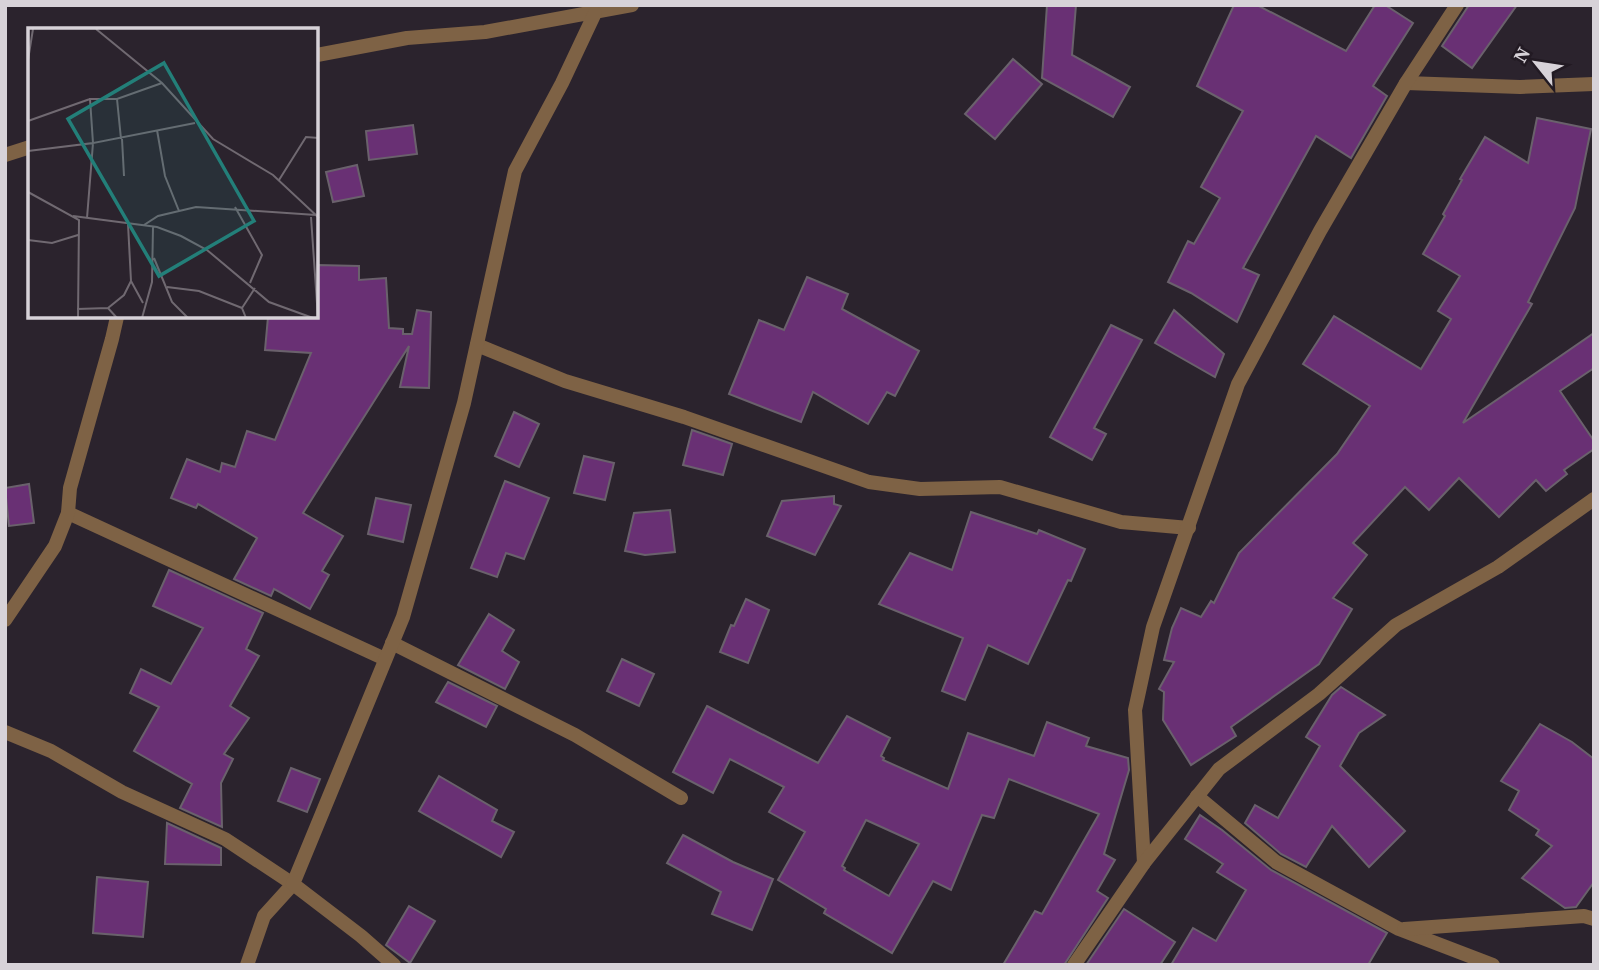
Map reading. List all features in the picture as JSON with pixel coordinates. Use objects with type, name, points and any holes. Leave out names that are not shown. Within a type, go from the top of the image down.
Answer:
[{"type":"street","points":[[318,55],[407,38],[485,32],[632,5]]},
{"type":"street","points":[[1144,863],[1135,710],[1153,627],[1238,384],[1320,231],[1406,83],[1457,5]]},
{"type":"street","points":[[247,965],[264,916],[293,884],[403,617],[464,403],[515,170],[596,13]]},
{"type":"street","points":[[1406,83],[1520,86],[1594,84]]},
{"type":"street","points":[[5,155],[28,148]]},
{"type":"street","points":[[5,620],[55,546],[68,513],[70,488],[117,318]]},
{"type":"street","points":[[477,345],[565,381],[684,417],[869,482],[920,489],[1000,486],[1121,522],[1189,528]]},
{"type":"street","points":[[1074,965],[1144,863],[1219,769],[1319,694],[1396,625],[1498,567],[1594,499]]},
{"type":"street","points":[[68,513],[385,659]]},
{"type":"street","points":[[392,643],[575,735],[681,798]]},
{"type":"street","points":[[5,732],[51,751],[122,792],[225,839],[293,884],[394,965]]},
{"type":"street","points":[[1197,796],[1276,862],[1399,929],[1493,965]]},
{"type":"street","points":[[1399,929],[1584,916],[1594,919]]},
{"type":"building","points":[[1047,5],[1076,5],[1072,55],[1130,87],[1113,117],[1042,78]]},
{"type":"building","points":[[1234,5],[1257,5],[1346,51],[1375,5],[1385,5],[1413,23],[1373,86],[1387,96],[1351,158],[1316,136],[1243,268],[1259,275],[1237,322],[1168,282],[1188,241],[1194,244],[1220,198],[1201,187],[1243,111],[1197,86]]},
{"type":"building","points":[[1469,5],[1517,5],[1472,68],[1442,46]]},
{"type":"building","points":[[1013,59],[1042,84],[995,139],[965,114]]},
{"type":"building","points":[[1537,118],[1591,129],[1575,208],[1528,302],[1532,304],[1463,423],[1594,333],[1594,368],[1560,391],[1594,441],[1594,449],[1564,470],[1567,474],[1546,491],[1536,480],[1499,517],[1459,478],[1429,510],[1405,487],[1353,543],[1367,555],[1333,598],[1352,609],[1319,664],[1231,727],[1236,736],[1191,765],[1163,720],[1164,692],[1159,689],[1174,662],[1164,660],[1172,628],[1181,608],[1201,617],[1211,601],[1214,603],[1239,553],[1337,454],[1370,406],[1303,364],[1334,316],[1421,369],[1451,319],[1438,311],[1460,276],[1423,254],[1445,216],[1443,214],[1462,180],[1460,179],[1485,137],[1528,163]]},
{"type":"building","points":[[413,125],[417,154],[369,160],[366,131]]},
{"type":"building","points":[[357,165],[364,196],[333,202],[326,172]]},
{"type":"building","points":[[318,265],[359,266],[359,280],[386,278],[389,328],[403,329],[403,334],[412,334],[417,310],[431,312],[429,388],[400,387],[409,346],[303,513],[343,536],[322,571],[329,575],[310,609],[274,589],[271,596],[234,579],[257,538],[198,504],[196,508],[171,498],[187,459],[220,472],[222,463],[235,467],[247,431],[275,440],[311,353],[265,350],[268,318],[318,318]]},
{"type":"building","points":[[807,277],[848,294],[842,309],[919,351],[895,396],[887,392],[868,424],[813,392],[801,422],[729,394],[759,320],[784,330]]},
{"type":"building","points":[[1174,310],[1224,354],[1215,377],[1155,343]]},
{"type":"building","points":[[1111,325],[1142,340],[1094,428],[1106,434],[1092,460],[1050,437]]},
{"type":"building","points":[[514,412],[539,424],[519,467],[495,456]]},
{"type":"building","points":[[692,430],[732,444],[723,475],[683,465]]},
{"type":"building","points":[[584,456],[614,463],[605,500],[574,493]]},
{"type":"building","points":[[505,481],[549,498],[524,559],[506,553],[497,577],[471,568]]},
{"type":"building","points":[[29,484],[34,523],[9,526],[5,488]]},
{"type":"building","points":[[834,496],[834,504],[841,506],[815,555],[767,536],[782,501]]},
{"type":"building","points":[[376,498],[411,505],[403,542],[368,534]]},
{"type":"building","points":[[670,510],[675,552],[645,555],[625,551],[634,513]]},
{"type":"building","points":[[971,512],[1037,534],[1039,530],[1085,549],[1028,664],[988,645],[965,700],[942,691],[963,638],[879,604],[910,553],[952,570]]},
{"type":"building","points":[[169,570],[263,613],[246,649],[259,656],[230,706],[249,718],[224,754],[233,759],[221,783],[222,827],[180,808],[192,784],[134,751],[159,707],[130,693],[141,669],[171,684],[203,628],[153,606]]},
{"type":"building","points":[[746,599],[769,610],[748,663],[720,652]]},
{"type":"building","points":[[489,614],[514,630],[502,651],[519,662],[505,689],[458,665]]},
{"type":"building","points":[[622,659],[654,674],[639,706],[607,691]]},
{"type":"building","points":[[448,682],[497,706],[486,727],[436,702]]},
{"type":"building","points":[[1341,687],[1385,715],[1359,733],[1340,766],[1405,831],[1369,867],[1332,826],[1306,867],[1281,854],[1245,823],[1255,805],[1278,818],[1320,746],[1306,737],[1332,695]]},
{"type":"building","points":[[707,706],[818,763],[847,716],[890,738],[881,756],[883,760],[948,789],[968,733],[1034,756],[1047,722],[1089,738],[1086,746],[1128,758],[1129,770],[1104,854],[1115,860],[1097,891],[1108,898],[1064,965],[1003,965],[1035,911],[1042,914],[1099,814],[1009,779],[994,818],[982,815],[951,890],[933,881],[892,953],[824,913],[826,909],[778,880],[805,832],[769,812],[784,787],[730,759],[713,793],[673,772]],"holes":[[[866,820],[919,844],[889,896],[844,870],[842,866]]]},
{"type":"building","points":[[1540,724],[1572,742],[1594,759],[1594,882],[1576,907],[1565,908],[1522,878],[1552,846],[1536,835],[1539,830],[1509,810],[1519,791],[1501,781]]},
{"type":"building","points":[[291,768],[320,779],[307,812],[278,801]]},
{"type":"building","points":[[439,776],[497,810],[492,821],[514,832],[501,857],[419,811]]},
{"type":"building","points":[[1200,815],[1271,870],[1387,933],[1368,965],[1171,965],[1193,928],[1216,941],[1246,890],[1217,872],[1223,864],[1185,839]]},
{"type":"building","points":[[167,823],[221,848],[221,865],[165,864]]},
{"type":"building","points":[[683,835],[733,862],[773,879],[752,930],[712,914],[721,892],[667,863]]},
{"type":"building","points":[[97,877],[148,882],[143,937],[93,933]]},
{"type":"building","points":[[409,906],[435,921],[410,963],[386,945]]},
{"type":"building","points":[[1124,909],[1175,942],[1160,965],[1086,965]]}]
